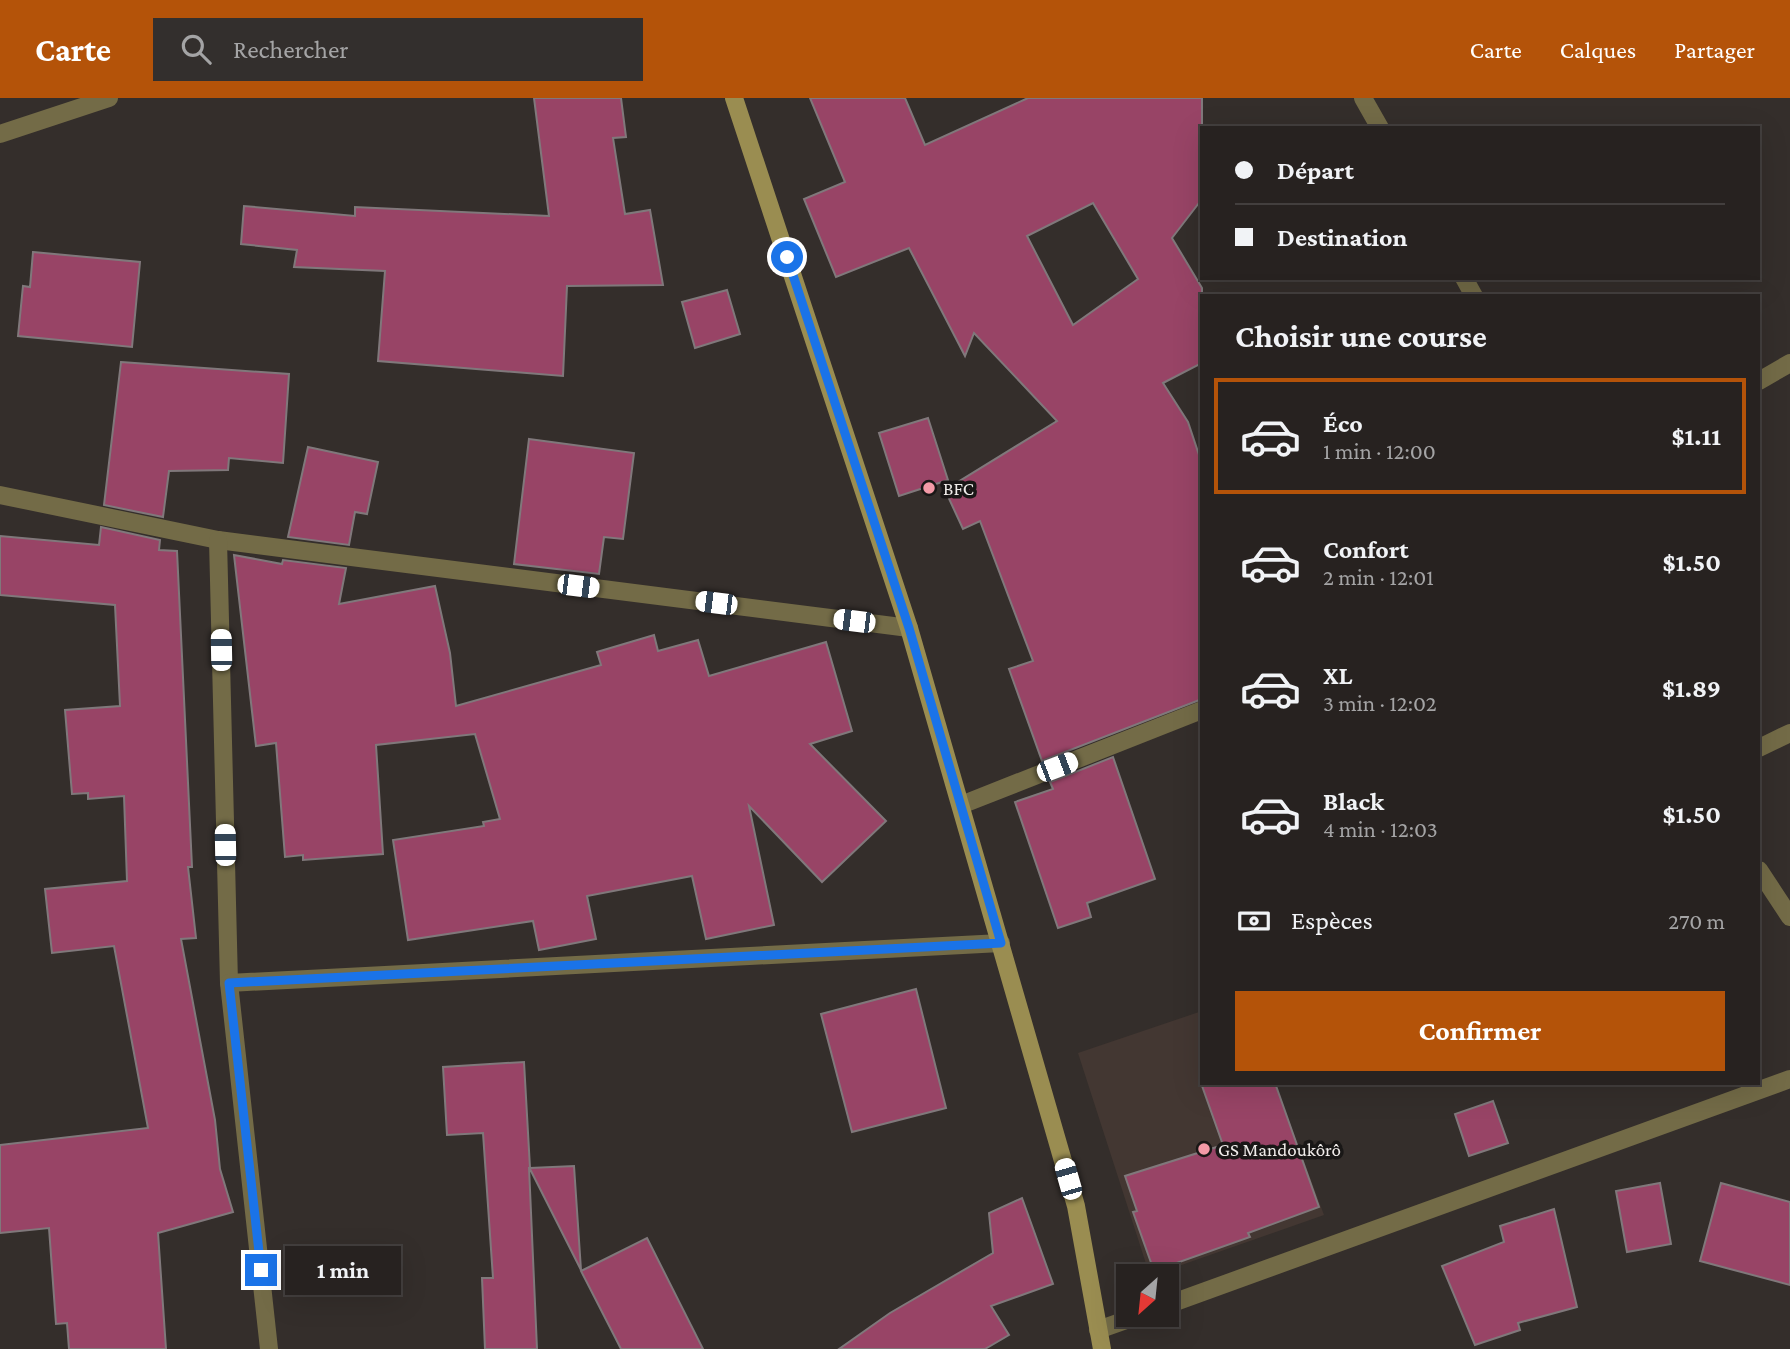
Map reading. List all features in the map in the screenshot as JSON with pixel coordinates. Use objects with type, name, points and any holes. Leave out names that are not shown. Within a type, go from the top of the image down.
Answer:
[{"type":"street","points":[[0,134],[109,98]]},
{"type":"street","points":[[734,98],[909,628],[1076,1206],[1102,1349]]},
{"type":"street","points":[[1363,98],[1379,126]]},
{"type":"street","points":[[1760,381],[1790,363]]},
{"type":"street","points":[[0,495],[218,540],[909,628]]},
{"type":"street","points":[[218,540],[229,983],[270,1349]]},
{"type":"street","points":[[961,806],[1200,711]]},
{"type":"street","points":[[1760,748],[1790,733]]},
{"type":"street","points":[[1760,872],[1790,917]]},
{"type":"street","points":[[229,983],[1001,943]]},
{"type":"street","points":[[1180,1300],[1790,1079]]},
{"type":"street","points":[[1098,1330],[1116,1324]]},
{"type":"shaded area","name":"GS Mandoukôrô","points":[[1200,1012],[1200,1085],[1276,1085],[1324,1215],[1180,1265],[1146,1264],[1078,1053]]},
{"type":"building","points":[[534,98],[621,98],[626,137],[613,138],[625,214],[650,210],[663,285],[567,286],[563,376],[378,361],[385,271],[294,267],[297,250],[241,244],[244,206],[355,216],[355,207],[549,216]]},
{"type":"building","points":[[810,98],[905,98],[925,145],[1028,98],[1202,98],[1200,202],[1172,238],[1202,288],[1200,364],[1163,383],[1188,422],[1200,458],[1200,700],[1042,761],[1009,669],[1033,661],[980,521],[963,529],[945,490],[1057,421],[974,333],[965,356],[909,248],[836,277],[804,199],[845,182]],"holes":[[[1093,203],[1138,279],[1073,325],[1027,236]]]},
{"type":"building","points":[[33,252],[140,262],[132,347],[18,336],[23,286],[30,287]]},
{"type":"building","points":[[727,290],[740,334],[695,348],[682,302]]},
{"type":"building","points":[[121,362],[289,374],[283,463],[229,458],[228,470],[169,471],[163,517],[104,505]]},
{"type":"building","points":[[928,418],[948,480],[899,496],[879,433]]},
{"type":"building","points":[[529,439],[634,453],[623,539],[604,537],[599,574],[514,564]]},
{"type":"building","points":[[308,447],[378,462],[367,514],[355,512],[349,545],[288,537]]},
{"type":"building","points":[[101,527],[160,540],[159,550],[177,551],[192,867],[188,867],[196,938],[181,939],[215,1120],[220,1169],[233,1212],[158,1233],[166,1349],[69,1349],[67,1323],[56,1324],[49,1228],[0,1233],[0,1145],[148,1128],[114,946],[52,953],[45,889],[127,881],[124,796],[88,799],[88,793],[72,794],[65,710],[120,706],[115,605],[0,595],[0,536],[99,545]]},
{"type":"building","points":[[234,555],[282,564],[283,560],[346,568],[339,604],[435,586],[450,653],[456,706],[601,665],[597,652],[654,635],[658,651],[698,640],[709,676],[826,642],[852,731],[810,744],[886,821],[822,882],[749,806],[774,925],[706,939],[692,876],[587,896],[596,939],[539,950],[533,921],[408,940],[393,840],[484,826],[483,822],[500,819],[475,734],[376,745],[383,854],[303,860],[303,855],[285,857],[276,743],[256,746]]},
{"type":"building","points":[[1113,757],[1155,879],[1087,903],[1091,917],[1058,928],[1015,802],[1053,789],[1050,782]]},
{"type":"building","points":[[916,989],[946,1108],[852,1132],[821,1014]]},
{"type":"building","points":[[524,1062],[530,1168],[574,1166],[581,1270],[529,1167],[537,1349],[485,1349],[482,1278],[493,1278],[483,1133],[447,1135],[443,1067]]},
{"type":"building","points":[[1202,1085],[1276,1085],[1319,1207],[1248,1233],[1250,1237],[1174,1264],[1152,1264],[1133,1212],[1137,1211],[1125,1176],[1223,1145]]},
{"type":"building","points":[[1493,1101],[1508,1143],[1469,1156],[1455,1114]]},
{"type":"building","points":[[1660,1183],[1671,1244],[1627,1252],[1616,1191]]},
{"type":"building","points":[[1721,1183],[1790,1202],[1790,1285],[1700,1261]]},
{"type":"building","points":[[1022,1198],[1053,1284],[991,1306],[1009,1335],[985,1349],[839,1349],[890,1313],[993,1253],[989,1213]]},
{"type":"building","points":[[1554,1209],[1577,1307],[1518,1323],[1520,1330],[1475,1345],[1442,1266],[1504,1242],[1500,1226]]},
{"type":"building","points":[[647,1238],[703,1349],[621,1349],[581,1271]]},
{"type":"place","name":"BFC","points":[[929,488]]},
{"type":"place","name":"GS Mandoukôrô","points":[[1204,1149]]},
{"type":"route","points":[[261,1270],[229,983],[1001,943],[909,628],[787,257]]}]
